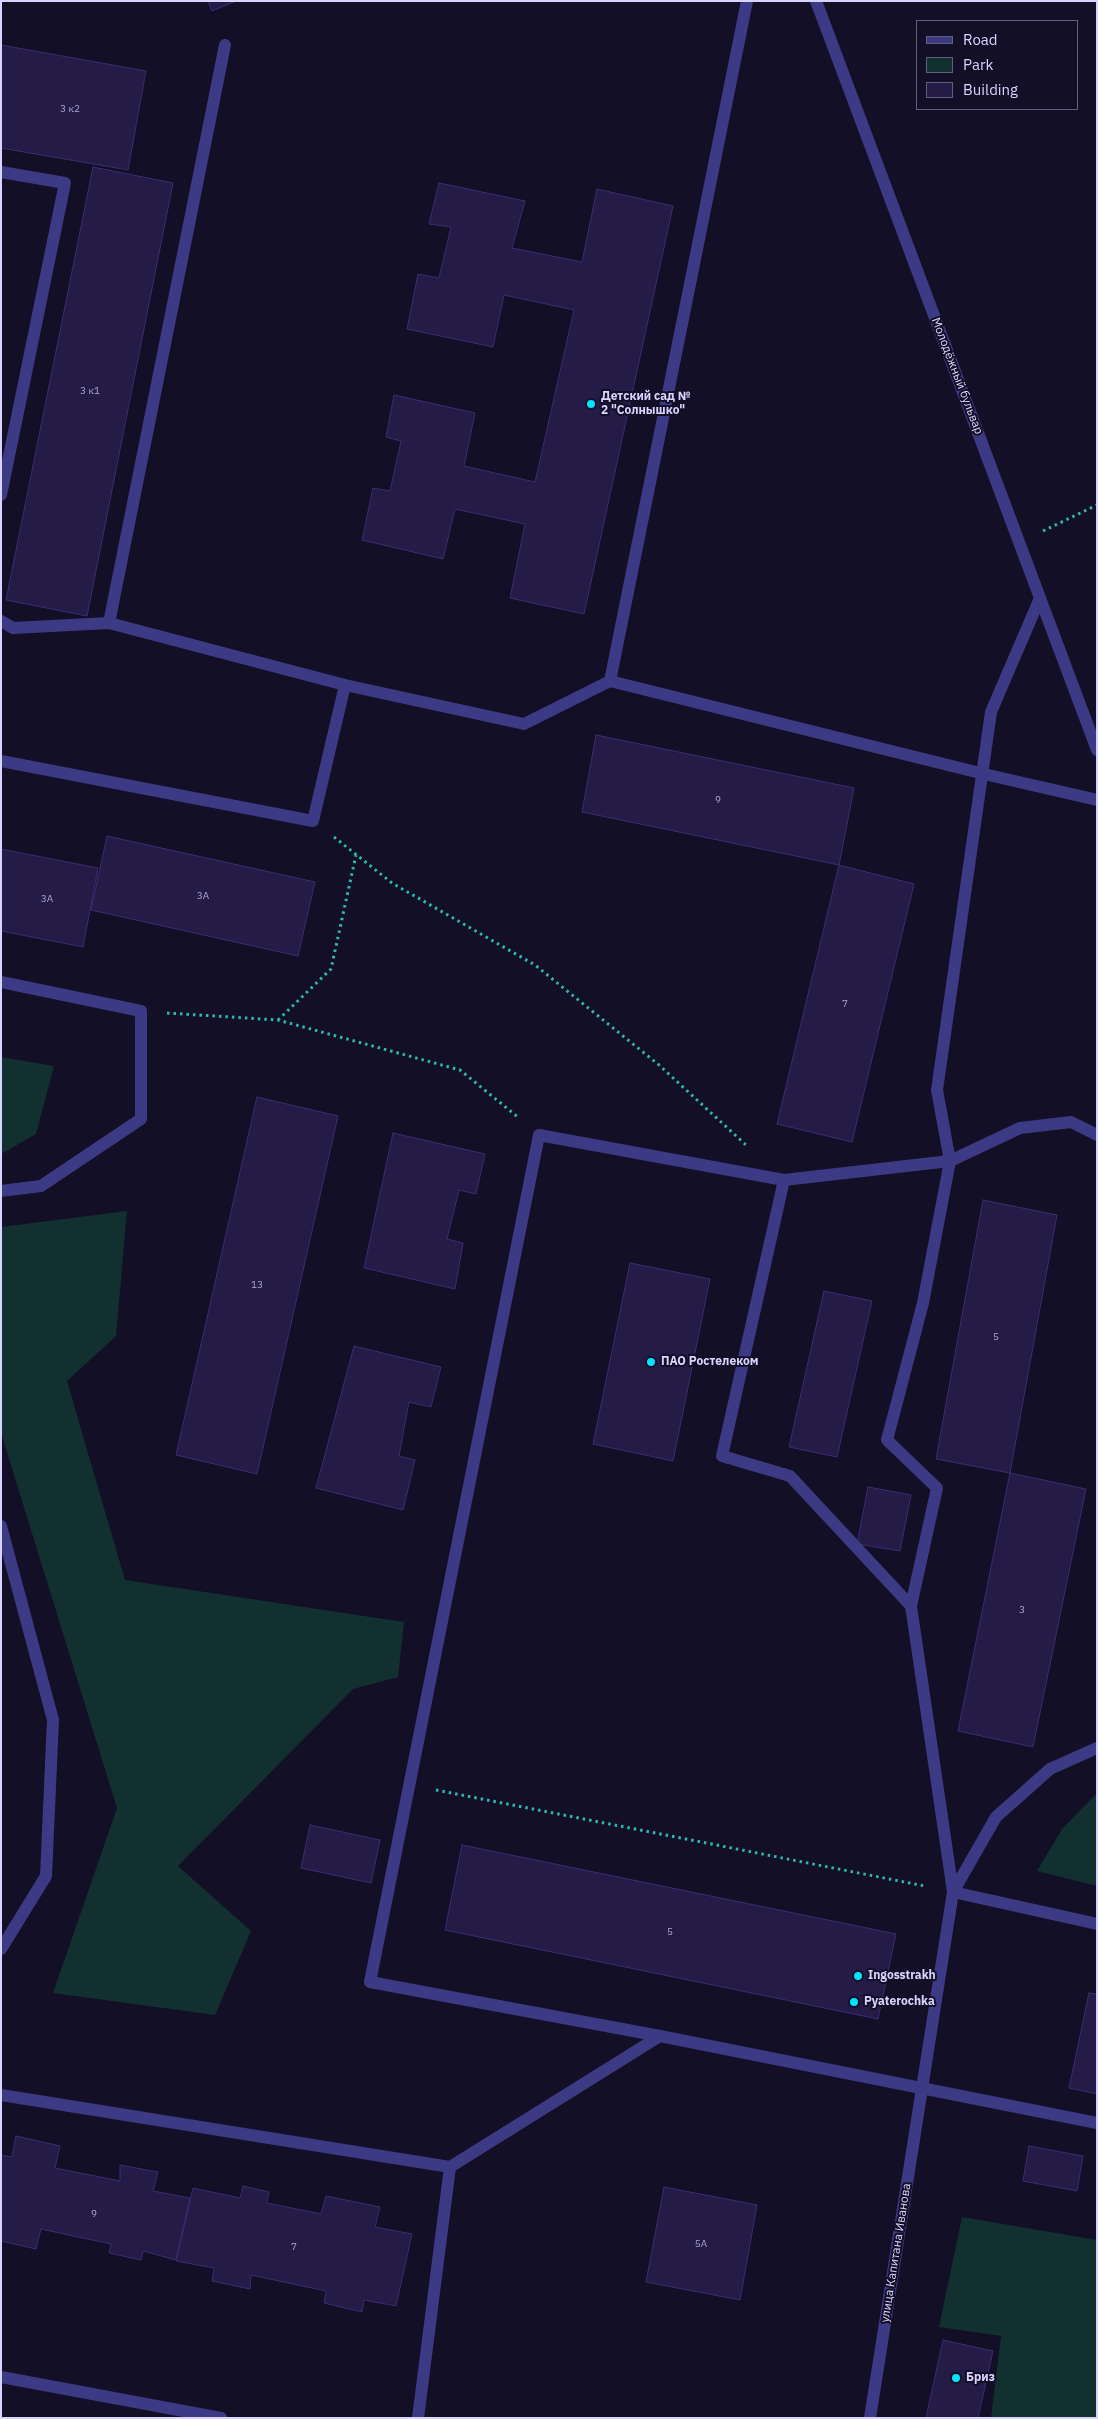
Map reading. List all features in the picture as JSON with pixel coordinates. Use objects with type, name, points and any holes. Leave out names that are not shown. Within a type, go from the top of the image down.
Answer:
[{"type":"street","points":[[610,681],[747,1]]},
{"type":"street","name":"Молодёжный бульвар","points":[[816,1],[1097,750]]},
{"type":"street","points":[[109,623],[225,45]]},
{"type":"street","points":[[1,172],[65,183],[1,495]]},
{"type":"street","points":[[953,1892],[911,1606],[937,1488],[887,1440],[923,1303],[950,1161],[937,1090],[984,774],[991,712],[1040,598]]},
{"type":"street","points":[[1,621],[13,628],[109,623],[344,685],[524,724],[610,681],[984,774],[1097,800]]},
{"type":"street","points":[[1,761],[314,821],[344,685]]},
{"type":"street","points":[[1,982],[141,1011],[141,1119],[41,1186],[1,1192]]},
{"type":"street","points":[[1097,1135],[1071,1122],[1020,1128],[950,1161],[784,1180],[539,1135],[370,1982],[660,2036],[1097,2123]]},
{"type":"street","points":[[784,1180],[722,1456],[790,1476],[911,1606]]},
{"type":"street","points":[[1,1526],[53,1720],[46,1876],[1,1949]]},
{"type":"street","points":[[953,1892],[996,1817],[1050,1768],[1097,1748]]},
{"type":"street","points":[[953,1892],[1097,1924]]},
{"type":"street","name":"улица Капитана Иванова","points":[[870,2418],[953,1892]]},
{"type":"street","points":[[1,2095],[450,2167],[660,2036]]},
{"type":"street","points":[[418,2418],[450,2167]]},
{"type":"street","points":[[1,2377],[221,2418]]},
{"type":"path","points":[[1019,543],[1097,505]]},
{"type":"path","points":[[314,821],[392,883],[534,965],[659,1065],[747,1146]]},
{"type":"path","points":[[278,1020],[331,969],[356,855]]},
{"type":"path","points":[[141,1011],[278,1020],[460,1070],[539,1135]]},
{"type":"path","points":[[410,1785],[953,1892]]},
{"type":"green space","points":[[1,1057],[54,1066],[36,1134],[1,1154]]},
{"type":"green space","points":[[127,1211],[116,1336],[67,1381],[125,1580],[404,1622],[398,1677],[353,1689],[178,1866],[251,1931],[215,2015],[53,1993],[117,1808],[1,1433],[1,1227]]},
{"type":"green space","points":[[1097,1793],[1097,1886],[1037,1871],[1062,1829]]},
{"type":"green space","points":[[962,2217],[1097,2240],[1097,2418],[991,2418],[1001,2336],[939,2327]]},
{"type":"building","points":[[208,1],[236,1],[212,11]]},
{"type":"building","points":[[1,45],[146,71],[128,170],[1,148]]},
{"type":"building","points":[[93,167],[173,183],[87,616],[6,600]]},
{"type":"building","name":"Детский сад № 2 \"Солнышко\"","points":[[439,183],[525,201],[512,248],[582,262],[597,189],[673,206],[584,614],[510,598],[525,524],[455,509],[443,559],[362,540],[373,488],[390,491],[401,441],[386,437],[394,395],[475,413],[464,466],[535,482],[574,310],[504,295],[493,347],[407,329],[418,274],[439,278],[451,227],[429,224]]},
{"type":"building","points":[[596,735],[854,788],[839,865],[582,812]]},
{"type":"building","points":[[107,836],[315,882],[298,956],[91,910]]},
{"type":"building","points":[[1,849],[98,868],[83,947],[1,931]]},
{"type":"building","points":[[839,865],[914,884],[852,1142],[777,1124]]},
{"type":"building","points":[[257,1097],[338,1116],[257,1474],[176,1455]]},
{"type":"building","points":[[393,1133],[485,1154],[476,1194],[459,1190],[447,1239],[463,1243],[455,1289],[364,1268]]},
{"type":"building","points":[[983,1200],[1057,1215],[1010,1473],[936,1459]]},
{"type":"building","name":"ПАО Ростелеком","points":[[630,1263],[710,1279],[673,1461],[593,1444]]},
{"type":"building","points":[[824,1291],[872,1301],[837,1457],[789,1447]]},
{"type":"building","points":[[354,1346],[441,1367],[431,1407],[409,1402],[399,1456],[415,1460],[403,1510],[316,1488]]},
{"type":"building","points":[[1010,1473],[1086,1489],[1033,1747],[958,1731]]},
{"type":"building","points":[[868,1487],[911,1495],[900,1551],[857,1544]]},
{"type":"building","points":[[310,1825],[380,1840],[371,1883],[301,1868]]},
{"type":"building","points":[[462,1845],[896,1934],[878,2019],[445,1930]]},
{"type":"building","points":[[1089,1993],[1097,1994],[1097,2094],[1069,2088]]},
{"type":"building","points":[[16,2136],[60,2146],[55,2168],[120,2181],[120,2165],[158,2172],[153,2191],[190,2198],[176,2260],[143,2251],[141,2260],[109,2253],[111,2244],[41,2229],[36,2249],[1,2241],[1,2155],[12,2157]]},
{"type":"building","points":[[1029,2146],[1083,2156],[1077,2191],[1023,2181]]},
{"type":"building","points":[[243,2186],[269,2192],[267,2203],[321,2214],[326,2196],[380,2207],[375,2227],[412,2234],[396,2306],[364,2300],[362,2312],[324,2303],[326,2291],[251,2275],[250,2289],[212,2281],[214,2268],[176,2261],[193,2188],[240,2198]]},
{"type":"building","points":[[664,2187],[757,2205],[740,2300],[646,2282]]},
{"type":"building","points":[[943,2340],[993,2351],[978,2418],[926,2418]]},
{"type":"place","name":"Детский сад № 2 \"Солнышко\"","points":[[591,404]]},
{"type":"place","name":"ПАО Ростелеком","points":[[651,1362]]},
{"type":"place","name":"Ingosstrakh","points":[[858,1976]]},
{"type":"place","name":"Pyaterochka","points":[[854,2002]]},
{"type":"place","name":"Бриз","points":[[956,2378]]}]
